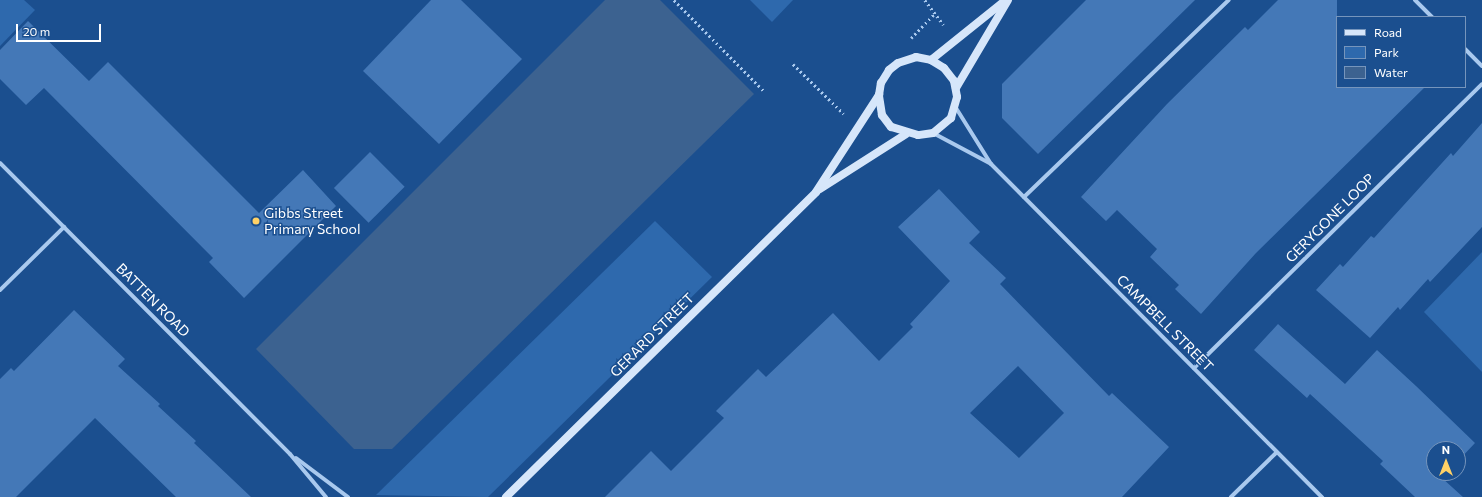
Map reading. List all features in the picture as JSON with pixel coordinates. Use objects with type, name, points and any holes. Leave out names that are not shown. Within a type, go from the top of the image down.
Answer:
[{"type":"street","points":[[931,60],[1007,0]]},
{"type":"street","points":[[956,88],[944,68],[931,60],[916,57],[898,63],[881,83],[879,95],[882,115],[892,127],[906,134],[918,135],[933,133],[951,118],[956,108],[956,88],[1007,0]]},
{"type":"street","points":[[1024,197],[1229,0]]},
{"type":"street","points":[[1415,0],[1431,16]]},
{"type":"street","points":[[1466,50],[1482,66]]},
{"type":"street","name":"GERYGONE LOOP","points":[[1194,368],[1482,84]]},
{"type":"street","name":"GERARD STREET","points":[[816,192],[879,95]]},
{"type":"street","name":"CAMPBELL STREET","points":[[956,108],[991,164],[1322,497]]},
{"type":"street","name":"CAMPBELL STREET","points":[[933,133],[991,164]]},
{"type":"street","name":"GERARD STREET","points":[[506,497],[816,192],[906,134]]},
{"type":"street","name":"BATTEN ROAD","points":[[0,162],[290,454],[326,497]]},
{"type":"street","points":[[0,290],[64,227]]},
{"type":"street","points":[[1230,497],[1277,452]]},
{"type":"street","name":"BATTEN ROAD","points":[[290,454],[348,497]]},
{"type":"path","points":[[674,0],[765,92]]},
{"type":"path","points":[[925,0],[947,28]]},
{"type":"path","points":[[793,64],[848,118]]},
{"type":"green space","points":[[0,0],[24,0],[35,10],[0,46]]},
{"type":"green space","points":[[750,0],[793,0],[772,22]]},
{"type":"green space","points":[[655,221],[712,277],[488,497],[376,495]]},
{"type":"green space","points":[[1482,252],[1482,372],[1424,312]]},
{"type":"water","points":[[605,0],[660,0],[754,94],[392,449],[354,449],[256,349]]},
{"type":"building","points":[[431,0],[461,0],[522,59],[439,144],[363,71]]},
{"type":"building","points":[[1086,0],[1195,0],[1038,154],[1002,118],[1002,84]]},
{"type":"building","points":[[1278,0],[1337,0],[1336,88],[1424,88],[1256,253],[1201,314],[1175,289],[1179,285],[1150,257],[1157,249],[1117,210],[1106,221],[1081,197],[1167,104],[1245,27],[1248,30]]},
{"type":"building","points":[[28,21],[89,81],[108,62],[259,213],[303,170],[336,206],[244,298],[209,262],[213,258],[44,88],[26,105],[0,79],[0,50]]},
{"type":"building","points":[[1482,123],[1482,227],[1430,282],[1428,279],[1400,310],[1398,307],[1370,338],[1316,290],[1340,264],[1343,267],[1371,236],[1374,238],[1451,153],[1453,156]]},
{"type":"building","points":[[370,152],[405,187],[369,223],[334,188]]},
{"type":"building","points":[[939,189],[980,232],[969,243],[1006,278],[1000,284],[1109,396],[1112,393],[1169,447],[1122,497],[605,497],[651,451],[671,471],[724,418],[716,411],[758,369],[766,377],[833,313],[879,361],[913,327],[910,324],[950,281],[898,227]],"holes":[[[1018,366],[1064,413],[1019,458],[970,413]]]},
{"type":"building","points":[[74,310],[125,359],[118,366],[160,404],[158,406],[196,441],[194,443],[251,497],[176,497],[95,418],[16,497],[0,497],[0,379],[11,368],[14,371]]},
{"type":"building","points":[[1278,324],[1345,384],[1377,350],[1475,443],[1466,453],[1466,441],[1426,441],[1426,481],[1445,481],[1463,497],[1415,497],[1380,464],[1383,461],[1310,394],[1307,398],[1254,350]]},
{"type":"place","name":"Gibbs Street Primary School","points":[[256,221]]}]
